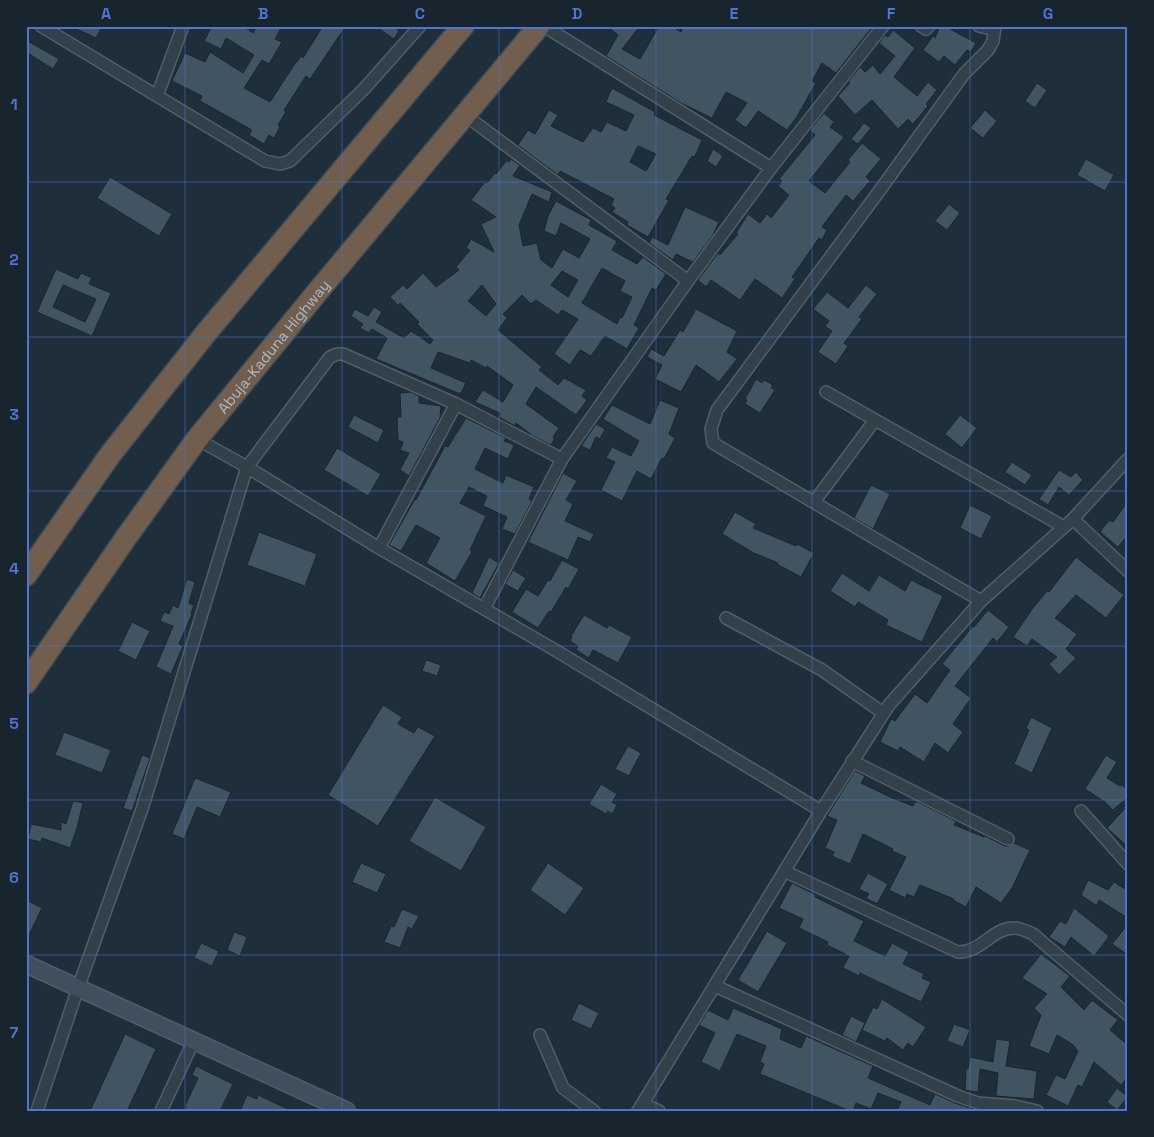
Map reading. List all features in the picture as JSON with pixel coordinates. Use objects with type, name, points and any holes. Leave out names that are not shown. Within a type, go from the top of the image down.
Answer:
[{"type":"highway","points":[[26,575],[110,455],[206,333],[463,26]]},
{"type":"highway","name":"Abuja-Kaduna Highway","points":[[26,683],[197,439],[318,290],[539,26]]},
{"type":"street","points":[[41,26],[265,161],[280,164],[290,161],[363,90],[420,26]]},
{"type":"street","points":[[157,96],[183,26]]},
{"type":"street","points":[[544,26],[771,168]]},
{"type":"street","points":[[484,609],[562,459],[771,168],[883,26]]},
{"type":"street","points":[[922,26],[926,29],[929,26]]},
{"type":"street","points":[[979,26],[987,28],[990,26]]},
{"type":"street","points":[[981,600],[713,443],[711,429],[717,410],[964,74],[988,50],[993,41],[995,26]]},
{"type":"street","points":[[465,115],[688,281]]},
{"type":"street","points":[[37,1111],[78,988],[142,809],[247,468],[330,357],[343,354],[456,404],[562,459]]},
{"type":"street","points":[[826,392],[1068,523],[1128,571]]},
{"type":"street","points":[[379,548],[456,404]]},
{"type":"street","points":[[814,502],[875,420]]},
{"type":"street","points":[[197,439],[555,650],[821,811]]},
{"type":"street","points":[[659,1111],[641,1107],[784,871],[888,705],[981,600],[1068,523],[1128,459]]},
{"type":"street","points":[[726,618],[822,670],[883,713]]},
{"type":"street","points":[[852,761],[1008,838]]},
{"type":"street","points":[[1081,811],[1128,864]]},
{"type":"street","points":[[784,871],[958,952],[967,952],[978,948],[1004,929],[1017,928],[1033,934],[1128,1015]]},
{"type":"street","points":[[26,964],[194,1040],[326,1107],[347,1111]]},
{"type":"street","points":[[715,986],[958,1096],[996,1108],[1015,1106],[1037,1111]]},
{"type":"street","points":[[540,1035],[562,1088],[594,1111]]},
{"type":"street","points":[[161,1111],[194,1040]]},
{"type":"building","points":[[70,26],[102,26],[96,38]]},
{"type":"building","points":[[212,26],[243,26],[253,33],[257,26],[282,26],[275,39],[282,42],[269,64],[262,60],[244,88],[270,102],[296,62],[301,56],[303,58],[323,26],[346,26],[310,79],[306,76],[284,110],[286,112],[278,125],[280,127],[274,138],[269,135],[264,144],[249,135],[252,130],[200,101],[202,96],[172,81],[185,53],[205,62],[210,52],[243,73],[254,55],[226,38],[221,49],[204,41]]},
{"type":"building","points":[[375,26],[393,26],[399,31],[394,39]]},
{"type":"building","points":[[607,26],[640,26],[622,49],[640,59],[659,26],[671,26],[681,32],[683,26],[873,26],[836,73],[822,63],[812,81],[816,83],[787,130],[758,111],[746,128],[735,120],[747,103],[726,92],[712,118],[681,103],[606,56],[618,35]]},
{"type":"building","points":[[940,26],[951,26],[950,29],[976,43],[971,52],[967,50],[955,65],[944,56],[939,62],[923,50],[933,36],[935,38]]},
{"type":"building","points":[[893,30],[915,48],[894,77],[917,96],[928,82],[937,90],[926,104],[928,106],[913,124],[908,119],[898,129],[872,100],[855,115],[838,96],[850,83],[848,82],[860,67],[865,72],[873,65],[880,74],[895,56],[879,43],[885,35],[888,37]]},
{"type":"building","points":[[26,40],[59,59],[53,69],[26,52]]},
{"type":"building","points":[[1037,83],[1047,90],[1035,108],[1025,101]]},
{"type":"building","points":[[612,88],[655,112],[654,115],[702,140],[696,154],[694,157],[692,156],[666,199],[669,200],[648,237],[627,225],[628,222],[612,212],[615,208],[611,205],[614,199],[560,171],[558,175],[518,145],[528,130],[535,134],[549,110],[558,115],[551,126],[583,142],[593,128],[601,132],[607,122],[626,131],[634,115],[606,102]],"holes":[[[638,146],[656,154],[646,171],[630,162]]]},
{"type":"building","points":[[985,110],[997,121],[983,138],[970,128]]},
{"type":"building","points":[[824,113],[834,122],[830,127],[844,137],[809,181],[825,193],[850,162],[848,160],[862,143],[881,159],[866,177],[870,181],[853,201],[846,195],[822,227],[827,230],[822,240],[819,238],[792,277],[795,279],[782,298],[755,279],[740,300],[711,280],[706,287],[698,280],[718,253],[720,255],[738,234],[736,233],[748,214],[760,223],[767,214],[771,218],[789,195],[778,186],[782,181],[779,179],[815,135],[810,130]]},
{"type":"building","points":[[864,123],[871,128],[858,144],[851,139]]},
{"type":"building","points":[[713,149],[723,156],[716,167],[707,161]]},
{"type":"building","points":[[511,159],[520,165],[513,176],[552,192],[549,202],[532,194],[519,225],[523,246],[537,243],[541,260],[552,268],[563,249],[579,258],[590,239],[561,223],[556,236],[544,231],[548,216],[556,201],[591,220],[589,225],[617,241],[612,250],[637,264],[643,257],[666,274],[656,290],[652,288],[634,325],[639,328],[627,349],[605,336],[591,356],[580,350],[570,365],[554,354],[578,319],[562,310],[558,315],[536,300],[531,304],[522,295],[503,314],[507,318],[498,330],[542,367],[539,370],[558,385],[564,378],[586,390],[582,396],[587,400],[576,415],[536,387],[526,404],[559,428],[553,437],[555,438],[551,445],[533,436],[516,423],[515,426],[499,417],[500,413],[475,402],[483,390],[503,402],[513,385],[487,366],[486,368],[471,360],[470,363],[438,352],[431,368],[466,383],[461,393],[458,393],[376,359],[387,338],[372,329],[369,333],[360,328],[363,324],[351,316],[355,309],[368,316],[374,307],[382,312],[376,322],[404,338],[411,331],[430,344],[433,340],[417,324],[419,322],[400,303],[398,305],[390,297],[403,285],[407,289],[423,273],[436,287],[459,270],[456,267],[470,250],[466,248],[471,239],[494,252],[481,224],[496,217],[471,200],[485,182],[487,183],[496,174],[507,160],[509,162]],"holes":[[[602,268],[625,281],[620,291],[632,297],[617,324],[582,303]],[[562,271],[578,280],[568,297],[551,285]],[[482,285],[496,304],[486,316],[468,301]]]},
{"type":"building","points":[[1086,159],[1114,175],[1105,191],[1077,175]]},
{"type":"building","points":[[110,177],[172,214],[159,236],[97,198]]},
{"type":"building","points":[[949,204],[960,213],[947,230],[935,221]]},
{"type":"building","points":[[685,207],[719,222],[713,235],[693,262],[676,254],[673,260],[649,243],[652,237],[668,245]]},
{"type":"building","points":[[56,269],[78,279],[81,273],[92,278],[89,284],[111,293],[92,336],[37,312]],"holes":[[[63,285],[96,299],[85,322],[53,307]]]},
{"type":"building","points":[[866,285],[877,294],[859,317],[862,319],[844,343],[848,346],[836,364],[818,352],[832,331],[825,326],[829,321],[813,309],[827,292],[848,308]]},
{"type":"building","points":[[696,309],[737,331],[727,352],[737,359],[719,382],[696,365],[681,392],[655,379],[662,365],[647,357],[651,349],[664,356],[680,330],[683,332]]},
{"type":"building","points":[[756,379],[762,383],[764,380],[773,385],[771,388],[775,390],[760,413],[745,404],[747,400],[745,399]]},
{"type":"building","points":[[411,392],[419,396],[419,403],[441,406],[440,418],[409,476],[400,470],[409,453],[400,450],[403,442],[398,440],[397,417],[401,417],[400,393]]},
{"type":"building","points":[[660,400],[679,408],[669,434],[675,438],[651,479],[637,471],[622,501],[601,490],[615,462],[606,458],[612,447],[631,456],[639,441],[603,419],[612,405],[650,424]]},
{"type":"building","points":[[354,415],[384,430],[378,443],[348,427]]},
{"type":"building","points":[[960,415],[977,428],[962,448],[945,434]]},
{"type":"building","points":[[466,418],[506,438],[504,441],[514,445],[508,459],[485,448],[475,469],[503,483],[506,475],[534,487],[529,499],[532,501],[515,534],[502,529],[507,517],[483,506],[487,496],[469,487],[460,503],[486,516],[470,550],[472,552],[455,581],[426,563],[440,538],[416,525],[401,551],[389,545],[445,446],[448,447]]},
{"type":"building","points":[[596,424],[605,429],[600,439],[596,437],[590,450],[581,446]]},
{"type":"building","points":[[337,448],[381,474],[368,496],[324,470]]},
{"type":"building","points":[[1012,462],[1032,475],[1025,485],[1005,472]]},
{"type":"building","points":[[1059,470],[1071,477],[1076,472],[1083,480],[1069,495],[1059,487],[1048,505],[1039,499]]},
{"type":"building","points":[[563,473],[577,481],[566,500],[573,504],[565,521],[594,534],[590,542],[578,537],[568,560],[528,542]]},
{"type":"building","points":[[871,485],[890,494],[873,529],[854,518]]},
{"type":"building","points":[[1128,501],[1128,535],[1118,547],[1100,532],[1109,520],[1113,522]]},
{"type":"building","points":[[970,505],[992,516],[981,539],[960,528]]},
{"type":"building","points":[[735,512],[756,524],[753,528],[796,546],[797,544],[814,553],[801,577],[722,534]]},
{"type":"building","points":[[259,532],[317,554],[305,586],[247,565]]},
{"type":"building","points":[[489,557],[499,563],[480,598],[472,593]]},
{"type":"building","points":[[1076,557],[1124,595],[1106,618],[1076,595],[1055,618],[1077,634],[1066,649],[1076,658],[1059,675],[1049,664],[1057,657],[1032,639],[1027,646],[1013,637],[1033,608],[1047,591],[1049,592]]},
{"type":"building","points":[[562,560],[579,569],[568,589],[566,587],[551,612],[549,611],[538,628],[512,612],[526,589],[538,596],[548,580],[550,581]]},
{"type":"building","points":[[513,570],[526,578],[518,591],[505,584]]},
{"type":"building","points":[[842,573],[869,591],[879,575],[905,591],[911,580],[943,596],[922,642],[886,625],[888,620],[858,602],[855,607],[830,591]]},
{"type":"building","points":[[187,579],[195,582],[189,603],[194,605],[179,644],[183,646],[171,674],[156,667],[173,626],[160,621],[164,612],[169,614],[173,605],[178,608]]},
{"type":"building","points":[[988,610],[1009,627],[997,642],[993,638],[955,686],[971,698],[953,724],[963,732],[948,753],[935,743],[924,762],[900,747],[898,751],[880,742],[891,719],[895,721],[915,694],[927,703],[950,670],[942,664]]},
{"type":"building","points":[[584,615],[607,628],[609,625],[632,637],[618,663],[593,650],[589,658],[576,650],[578,646],[570,641],[571,636]]},
{"type":"building","points":[[132,622],[150,631],[136,660],[118,651]]},
{"type":"building","points":[[426,660],[441,665],[437,676],[422,671]]},
{"type":"building","points":[[383,705],[402,717],[398,724],[414,733],[418,727],[435,736],[378,826],[328,795]]},
{"type":"building","points":[[1031,717],[1052,728],[1032,773],[1014,764],[1029,730],[1026,728]]},
{"type":"building","points":[[64,732],[111,750],[102,773],[55,755]]},
{"type":"building","points":[[628,746],[641,753],[629,776],[615,769]]},
{"type":"building","points":[[142,755],[150,758],[132,811],[123,808]]},
{"type":"building","points":[[1106,755],[1117,762],[1107,778],[1120,786],[1122,785],[1128,791],[1128,797],[1113,810],[1105,802],[1085,789]]},
{"type":"building","points":[[855,771],[865,776],[861,783],[892,798],[913,806],[916,801],[956,821],[954,825],[985,836],[1005,846],[1014,843],[1030,850],[1012,888],[1001,903],[976,887],[966,907],[954,899],[920,885],[914,897],[907,894],[905,898],[889,890],[906,857],[863,834],[850,864],[832,856],[834,852],[825,848],[837,820],[827,816]]},
{"type":"building","points":[[195,778],[231,792],[220,817],[197,807],[184,839],[172,834]]},
{"type":"building","points":[[601,784],[617,794],[612,802],[617,805],[612,814],[608,811],[606,814],[589,804]]},
{"type":"building","points":[[435,797],[486,827],[461,871],[409,841]]},
{"type":"building","points":[[73,801],[83,803],[70,848],[42,838],[41,842],[28,839],[31,824],[61,830],[61,822],[66,824]]},
{"type":"building","points":[[1128,805],[1128,847],[1107,828]]},
{"type":"building","points":[[361,863],[386,874],[377,893],[352,882]]},
{"type":"building","points":[[548,863],[584,888],[565,915],[530,890]]},
{"type":"building","points":[[868,873],[888,884],[877,904],[866,898],[869,894],[859,889]]},
{"type":"building","points":[[1088,880],[1108,890],[1114,882],[1128,891],[1128,918],[1099,900],[1097,905],[1081,895]]},
{"type":"building","points":[[792,883],[816,895],[815,897],[864,921],[854,941],[885,956],[892,943],[909,952],[903,964],[924,974],[922,978],[931,982],[921,1002],[860,973],[859,976],[843,968],[849,956],[827,945],[828,942],[799,928],[803,919],[779,908]]},
{"type":"building","points":[[26,900],[42,908],[26,941]]},
{"type":"building","points":[[1074,908],[1108,935],[1108,938],[1094,956],[1071,937],[1065,947],[1049,937],[1060,921],[1066,924]]},
{"type":"building","points":[[402,909],[419,916],[412,929],[408,927],[400,948],[384,942],[391,926],[394,927]]},
{"type":"building","points":[[1128,924],[1128,955],[1112,944]]},
{"type":"building","points":[[767,931],[787,943],[758,992],[738,980]]},
{"type":"building","points":[[234,932],[247,937],[240,956],[227,950]]},
{"type":"building","points":[[201,943],[219,951],[212,966],[194,958]]},
{"type":"building","points":[[1041,954],[1070,976],[1061,987],[1084,1010],[1092,1000],[1118,1020],[1110,1030],[1128,1045],[1128,1077],[1121,1085],[1094,1062],[1082,1087],[1078,1085],[1068,1106],[1046,1095],[1056,1075],[1065,1079],[1078,1051],[1072,1044],[1057,1035],[1049,1054],[1029,1046],[1041,1015],[1034,1008],[1047,994],[1022,978]]},
{"type":"building","points":[[882,999],[926,1027],[913,1047],[908,1043],[903,1050],[887,1038],[885,1041],[862,1030],[873,1007],[877,1009]]},
{"type":"building","points":[[579,1003],[599,1013],[591,1029],[571,1020]]},
{"type":"building","points":[[733,1008],[782,1029],[780,1039],[801,1048],[806,1036],[873,1066],[868,1078],[930,1105],[935,1094],[979,1111],[897,1111],[901,1102],[878,1093],[871,1109],[856,1103],[853,1111],[850,1111],[760,1074],[764,1064],[760,1062],[766,1046],[737,1034],[720,1071],[701,1062],[715,1033],[699,1025],[708,1010],[728,1020]]},
{"type":"building","points":[[851,1016],[865,1023],[856,1042],[842,1035]]},
{"type":"building","points":[[954,1024],[970,1030],[963,1047],[947,1041]]},
{"type":"building","points":[[125,1034],[156,1049],[127,1111],[90,1111]]},
{"type":"building","points":[[996,1039],[1010,1041],[1006,1066],[1037,1071],[1034,1099],[996,1096],[998,1073],[980,1069],[978,1092],[965,1090],[966,1069],[968,1069],[970,1057],[993,1062]]},
{"type":"building","points":[[196,1066],[233,1084],[220,1111],[184,1111],[198,1078],[192,1075]]},
{"type":"building","points":[[1117,1088],[1128,1097],[1117,1110],[1107,1102]]},
{"type":"building","points":[[247,1095],[257,1099],[258,1095],[292,1111],[240,1111]]}]
